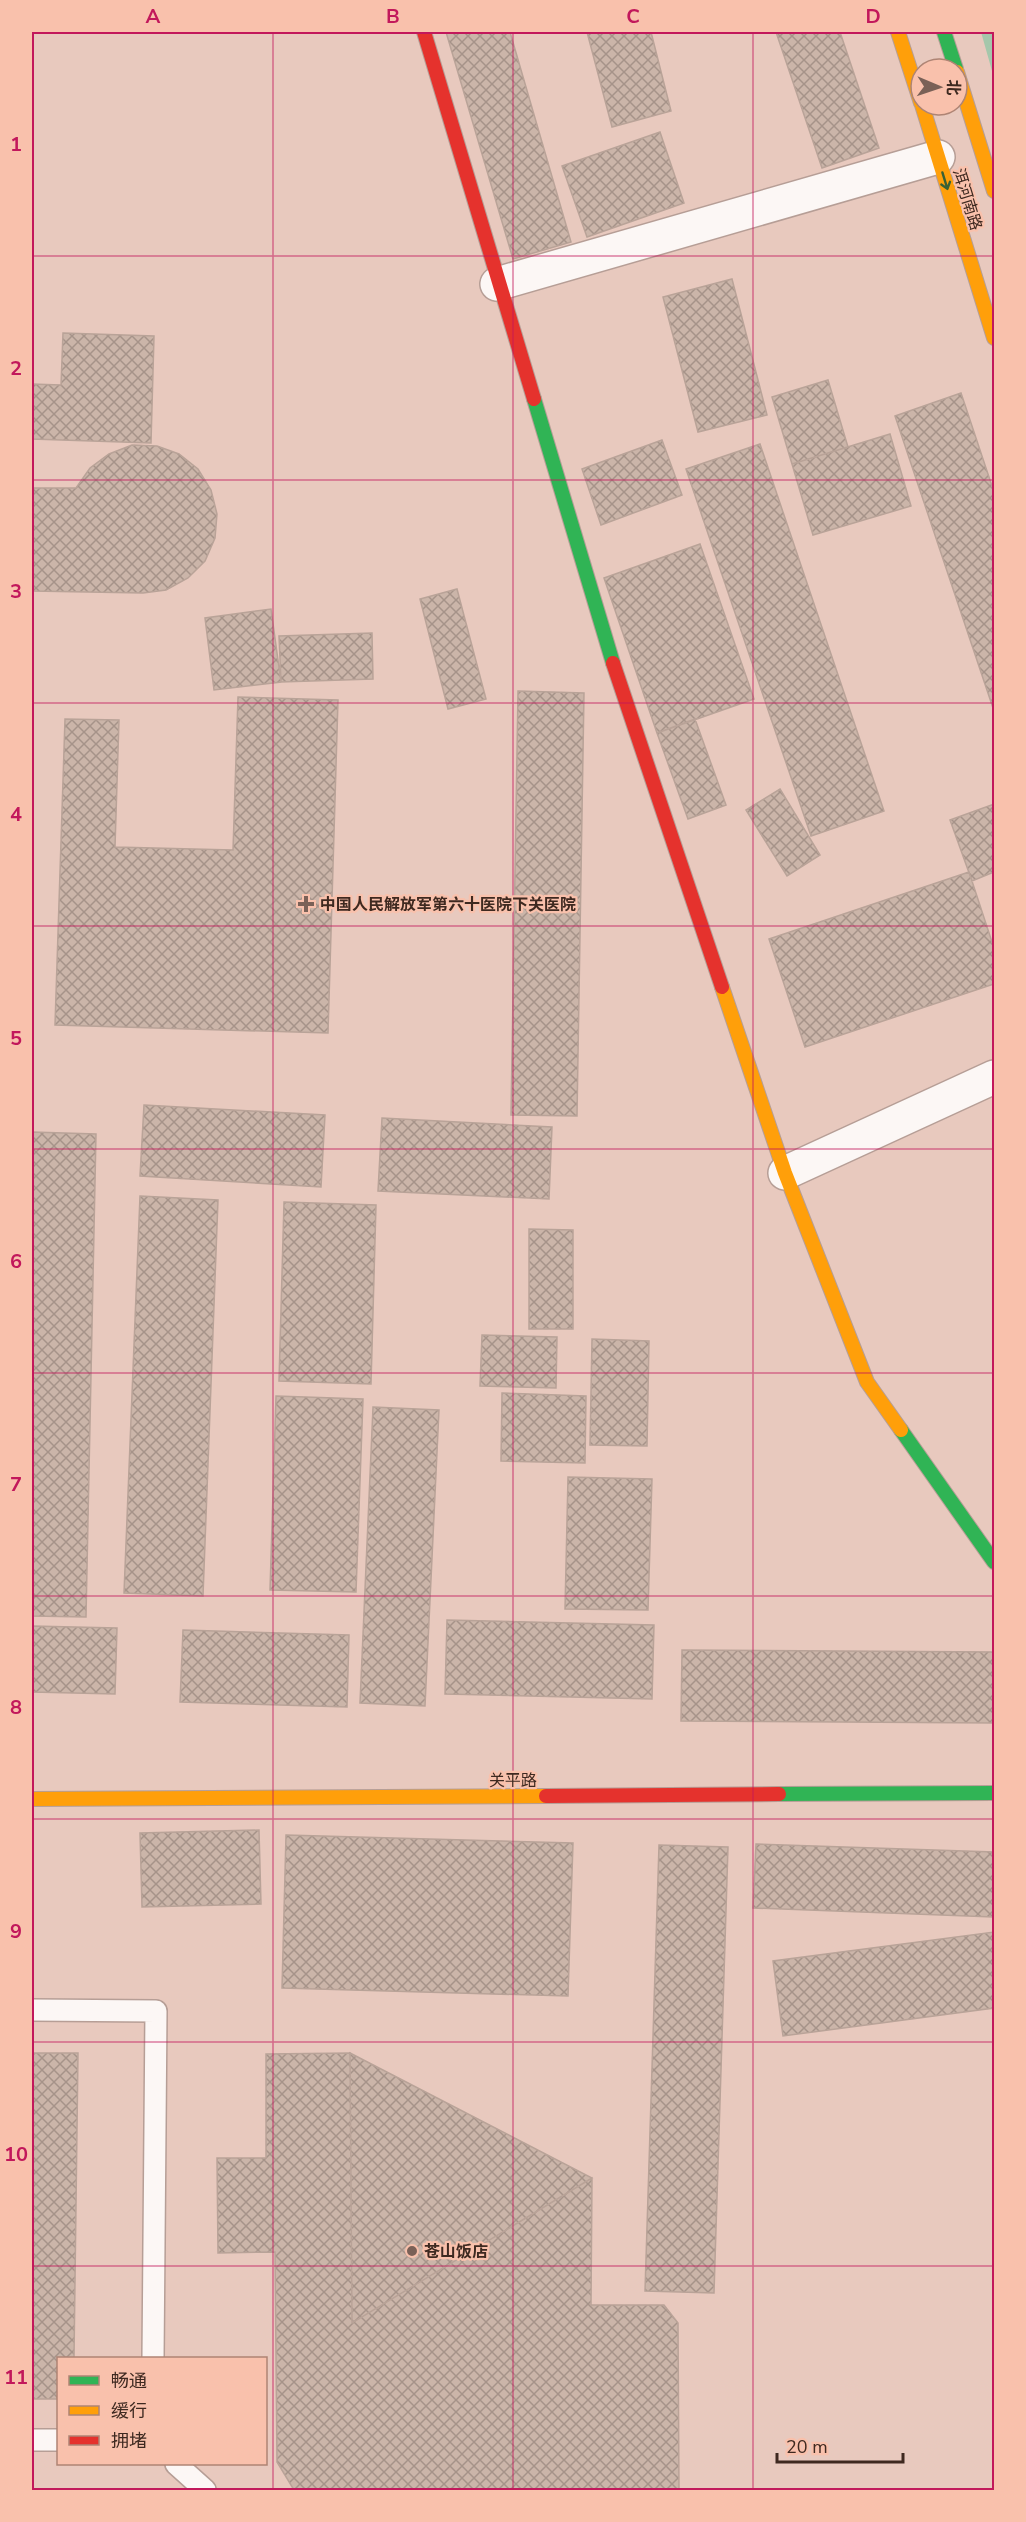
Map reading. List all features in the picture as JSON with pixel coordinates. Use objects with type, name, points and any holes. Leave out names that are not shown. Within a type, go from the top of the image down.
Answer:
[{"type":"street","points":[[424,32],[497,284],[621,691],[785,1173],[867,1382],[994,1562]]},
{"type":"street","name":"洱河南路","points":[[898,32],[909,66]]},
{"type":"street","name":"洱河南路","points":[[944,32],[952,57]]},
{"type":"street","name":"洱河南路","points":[[969,112],[994,190]]},
{"type":"street","name":"洱河南路","points":[[925,117],[994,338]]},
{"type":"street","points":[[497,284],[938,157]]},
{"type":"street","points":[[785,1173],[994,1077]]},
{"type":"street","name":"关平路","points":[[32,1799],[994,1793]]},
{"type":"lane","points":[[32,2010],[156,2011],[153,2357]]},
{"type":"lane","points":[[32,2440],[57,2440]]},
{"type":"lane","points":[[178,2465],[205,2490]]},
{"type":"green space","points":[[981,32],[994,32],[994,78]]},
{"type":"building","points":[[446,32],[510,32],[571,242],[513,259]]},
{"type":"building","points":[[587,32],[651,32],[671,111],[612,127]]},
{"type":"building","points":[[776,32],[840,32],[879,148],[822,168]]},
{"type":"building","points":[[660,132],[684,203],[587,237],[562,166]]},
{"type":"building","points":[[732,279],[767,415],[698,432],[663,297]]},
{"type":"building","points":[[63,333],[154,336],[151,443],[32,439],[32,384],[61,385]]},
{"type":"building","points":[[828,380],[848,447],[792,464],[772,397]]},
{"type":"building","points":[[961,393],[994,492],[994,711],[895,416]]},
{"type":"building","points":[[890,434],[911,506],[813,535],[792,464]]},
{"type":"building","points":[[662,440],[682,495],[601,525],[582,469]]},
{"type":"building","points":[[760,444],[884,811],[811,836],[686,469]]},
{"type":"building","points":[[132,445],[157,446],[179,454],[198,469],[211,490],[217,514],[215,538],[205,561],[188,578],[166,590],[143,593],[32,591],[32,488],[76,488],[90,468],[109,454]]},
{"type":"building","points":[[700,544],[754,699],[657,733],[604,578]]},
{"type":"building","points":[[457,589],[486,699],[448,709],[420,599]]},
{"type":"building","points":[[271,609],[281,682],[214,690],[205,618]]},
{"type":"building","points":[[372,633],[373,679],[281,682],[279,636]]},
{"type":"building","points":[[518,691],[584,693],[577,1116],[511,1115]]},
{"type":"building","points":[[238,697],[338,700],[328,1033],[55,1025],[65,719],[119,720],[115,847],[233,850]]},
{"type":"building","points":[[695,719],[726,805],[688,819],[657,733]]},
{"type":"building","points":[[780,789],[820,855],[787,876],[746,810]]},
{"type":"building","points":[[994,804],[994,872],[972,881],[950,820]]},
{"type":"building","points":[[969,872],[994,948],[994,984],[805,1047],[769,939]]},
{"type":"building","points":[[144,1105],[325,1115],[321,1187],[140,1176]]},
{"type":"building","points":[[382,1118],[552,1127],[549,1199],[378,1191]]},
{"type":"building","points":[[32,1132],[96,1134],[86,1617],[32,1616]]},
{"type":"building","points":[[140,1196],[218,1200],[203,1596],[124,1593]]},
{"type":"building","points":[[284,1202],[376,1205],[371,1384],[279,1381]]},
{"type":"building","points":[[529,1229],[573,1230],[573,1329],[529,1329]]},
{"type":"building","points":[[482,1335],[557,1337],[556,1388],[480,1386]]},
{"type":"building","points":[[592,1339],[649,1341],[647,1446],[590,1445]]},
{"type":"building","points":[[502,1393],[586,1396],[585,1463],[501,1461]]},
{"type":"building","points":[[276,1396],[363,1399],[356,1592],[270,1590]]},
{"type":"building","points":[[373,1407],[439,1410],[425,1706],[360,1703]]},
{"type":"building","points":[[568,1477],[652,1479],[648,1610],[565,1609]]},
{"type":"building","points":[[447,1620],[654,1625],[652,1699],[445,1694]]},
{"type":"building","points":[[32,1626],[117,1628],[115,1694],[32,1692]]},
{"type":"building","points":[[183,1630],[349,1635],[347,1707],[180,1702]]},
{"type":"building","points":[[682,1650],[994,1652],[994,1723],[681,1721]]},
{"type":"building","points":[[259,1830],[261,1904],[142,1907],[140,1833]]},
{"type":"building","points":[[286,1835],[573,1843],[568,1996],[282,1988]]},
{"type":"building","points":[[756,1844],[994,1852],[993,1917],[753,1908]]},
{"type":"building","points":[[659,1845],[728,1847],[714,2293],[645,2291]]},
{"type":"building","points":[[994,1932],[994,2008],[783,2036],[773,1961]]},
{"type":"building","points":[[32,2053],[78,2053],[74,2357],[57,2357],[57,2399],[32,2399]]},
{"type":"building","name":"苍山饭店","points":[[350,2053],[592,2178],[352,2323]]},
{"type":"building","points":[[350,2053],[352,2323],[592,2178],[591,2305],[664,2305],[678,2323],[679,2490],[294,2490],[277,2462],[275,2252],[218,2253],[217,2158],[266,2158],[266,2054]]},
{"type":"traffic: fast","points":[[944,32],[952,57]]},
{"type":"traffic: fast","points":[[534,399],[613,663]]},
{"type":"traffic: fast","points":[[901,1430],[994,1562]]},
{"type":"traffic: fast","points":[[779,1794],[994,1793]]},
{"type":"traffic: slow","points":[[898,32],[909,66]]},
{"type":"traffic: slow","points":[[969,111],[994,191]]},
{"type":"traffic: slow","points":[[926,117],[994,338]]},
{"type":"traffic: slow","points":[[722,987],[785,1173],[867,1382],[901,1430]]},
{"type":"traffic: slow","points":[[32,1799],[546,1796]]},
{"type":"traffic: jam","points":[[424,32],[534,399]]},
{"type":"traffic: jam","points":[[613,663],[722,987]]},
{"type":"traffic: jam","points":[[546,1796],[779,1794]]},
{"type":"place","name":"中国人民解放军第六十医院下关医院","points":[[306,904]]},
{"type":"place","name":"苍山饭店","points":[[412,2251]]}]
